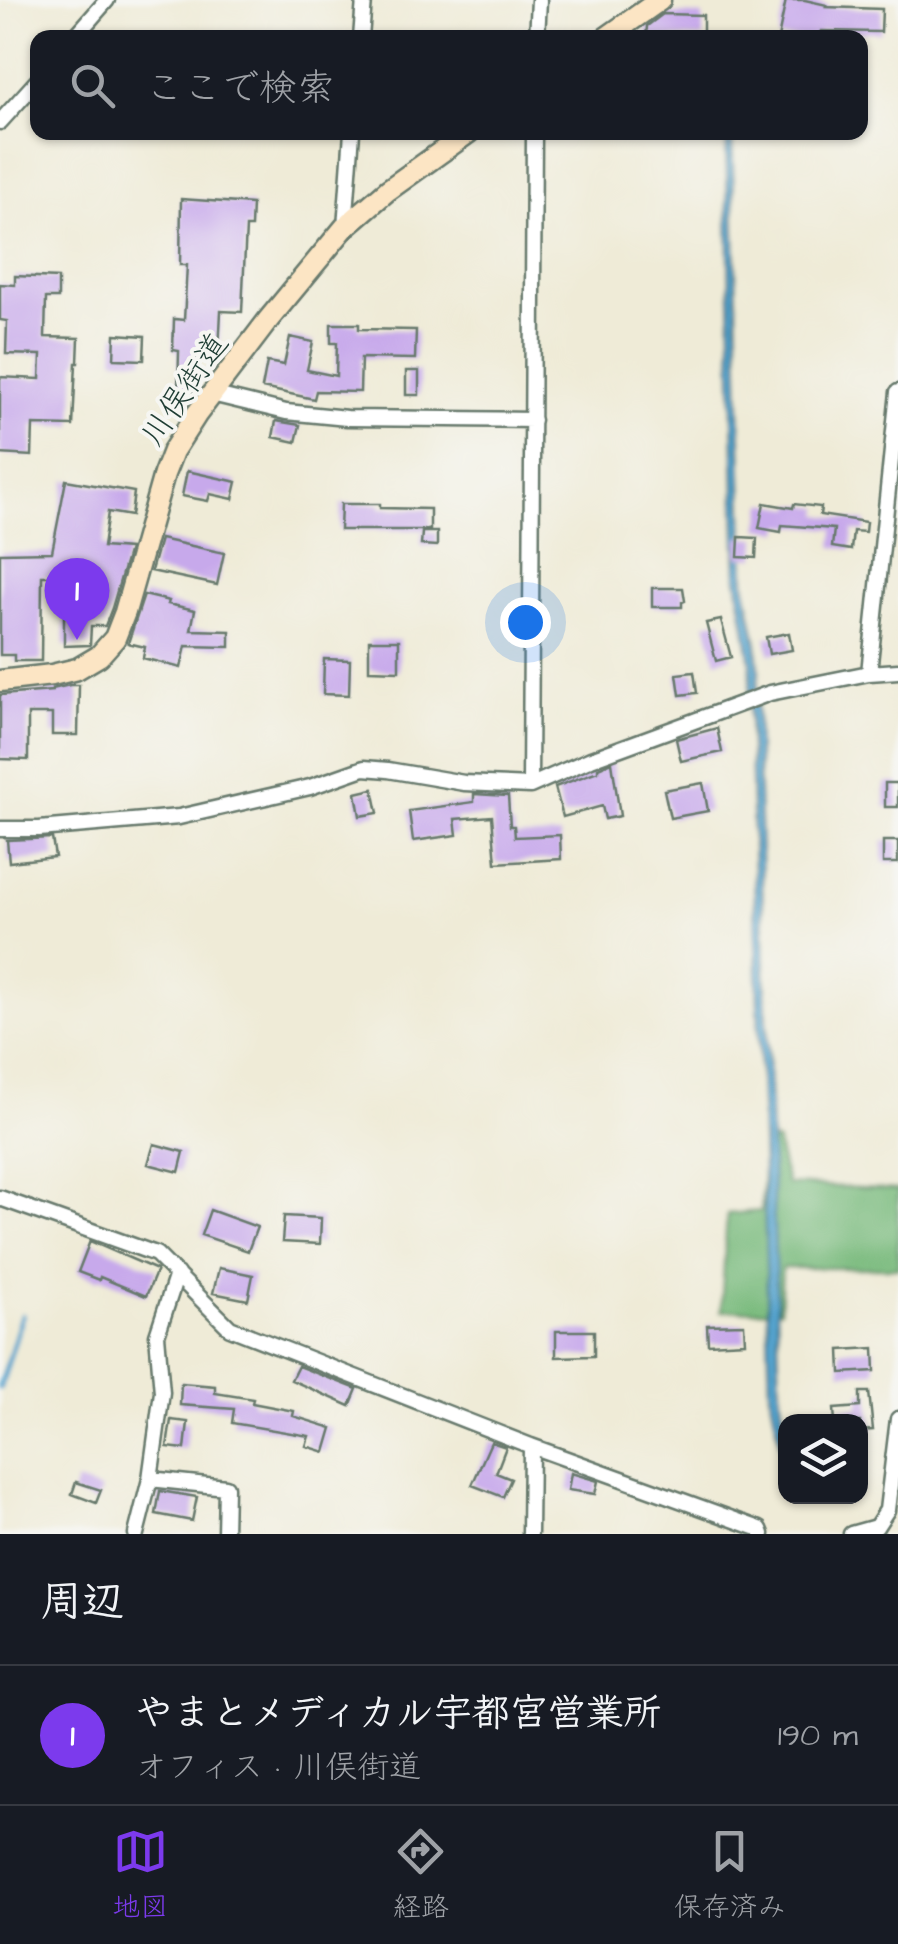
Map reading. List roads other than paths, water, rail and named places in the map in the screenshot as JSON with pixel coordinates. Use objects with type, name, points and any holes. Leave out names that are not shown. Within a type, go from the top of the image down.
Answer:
[{"type":"main road","points":[[617,30],[660,0]]},
{"type":"main road","name":"川俣街道","points":[[0,681],[77,669],[99,656],[115,638],[168,462],[196,415],[344,227],[458,140]]},
{"type":"street","points":[[81,30],[107,0]]},
{"type":"street","points":[[362,30],[364,0]]},
{"type":"street","points":[[537,30],[539,0]]},
{"type":"street","points":[[0,122],[30,89]]},
{"type":"street","points":[[344,227],[351,140]]},
{"type":"street","points":[[530,786],[534,140]]},
{"type":"street","points":[[214,391],[220,396],[286,412],[348,418],[533,420]]},
{"type":"street","points":[[869,673],[898,392]]},
{"type":"street","points":[[0,829],[180,817],[310,787],[364,768],[464,783],[530,786],[591,759],[770,693],[898,671]]},
{"type":"street","points":[[0,1198],[156,1254],[230,1328],[531,1446],[760,1529],[762,1534]]},
{"type":"street","points":[[136,1534],[150,1479],[162,1392],[157,1335],[177,1274]]},
{"type":"street","points":[[851,1534],[876,1528],[887,1510],[898,1419]]},
{"type":"street","points":[[530,1534],[531,1446]]},
{"type":"street","points":[[150,1479],[226,1487],[225,1534]]},
{"type":"water","points":[[726,140],[732,140],[745,583],[759,670],[758,765],[783,1414],[778,1414],[778,1434],[770,1393],[749,712],[751,663],[737,579]]},
{"type":"waterway","points":[[0,1388],[22,1315]]},
{"type":"place","name":"やまとメディカル宇都宮営業所","points":[[77,640]]}]
